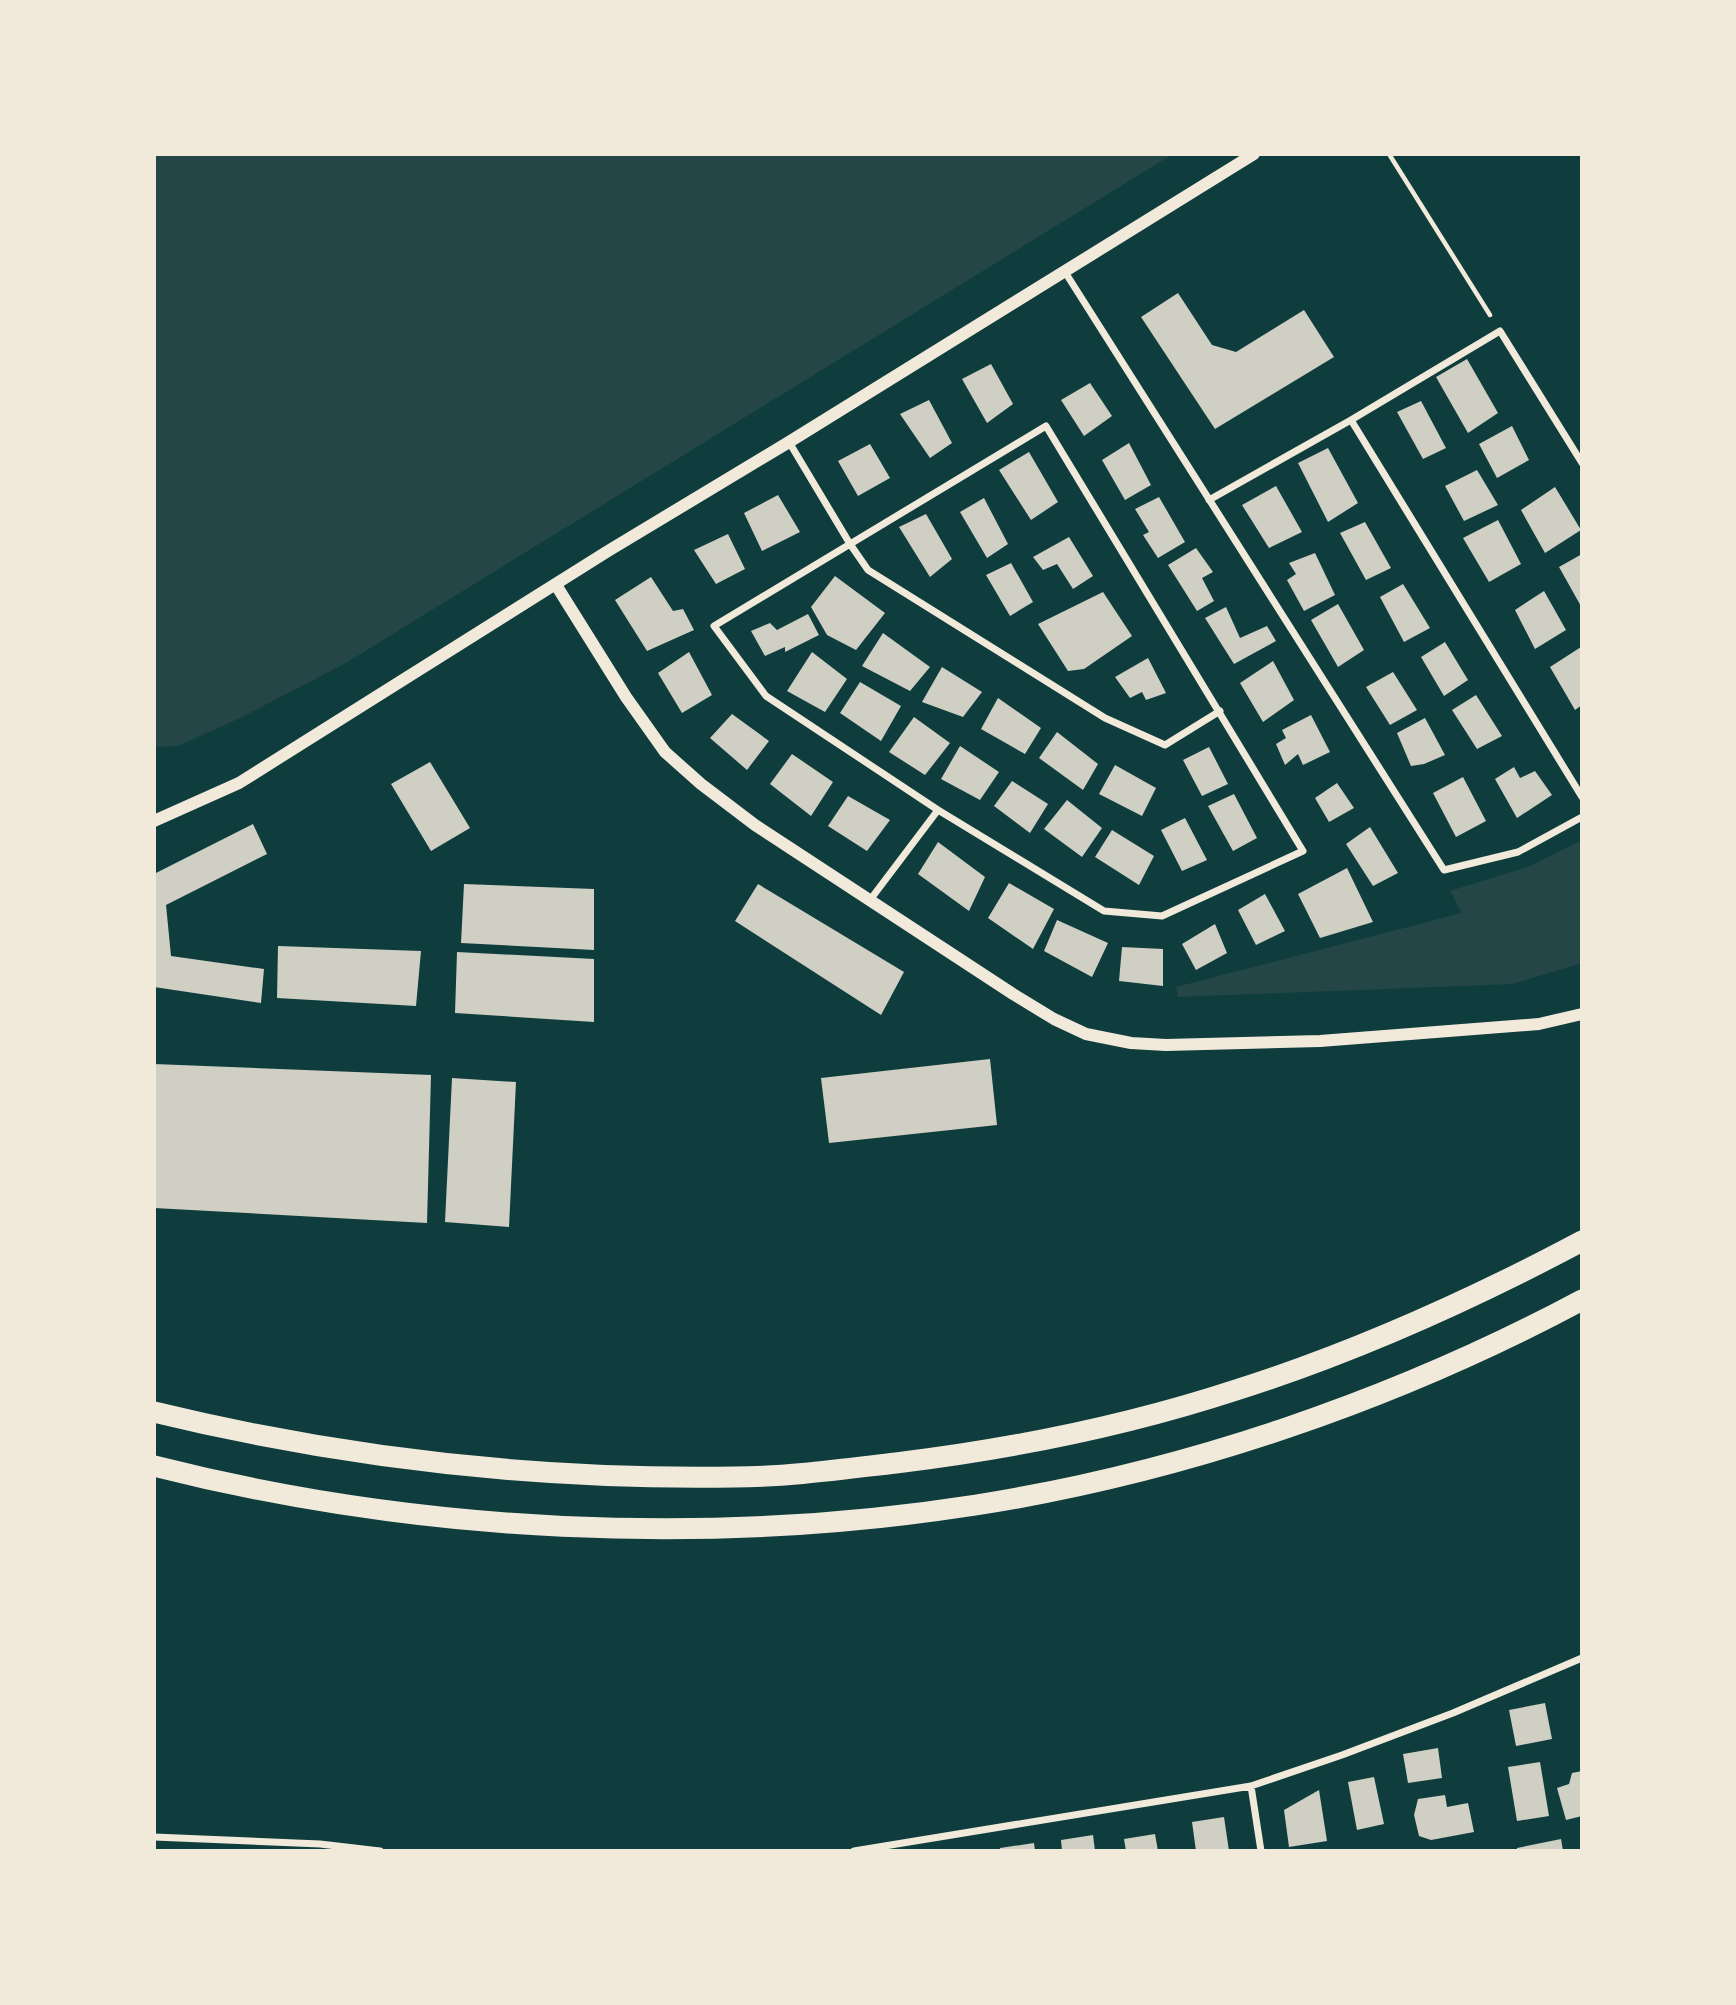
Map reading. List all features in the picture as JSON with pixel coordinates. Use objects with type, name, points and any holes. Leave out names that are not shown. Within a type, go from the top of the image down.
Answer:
[{"type":"highway","points":[[154,1412],[315,1444],[430,1462],[542,1472],[737,1478],[896,1463],[962,1455],[1065,1435],[1234,1391],[1311,1365],[1407,1326],[1520,1274],[1582,1241]]},
{"type":"highway","points":[[154,1466],[298,1497],[428,1516],[534,1525],[641,1529],[733,1527],[869,1518],[976,1505],[1081,1485],[1248,1441],[1326,1414],[1433,1371],[1546,1320],[1582,1300]]},
{"type":"street","points":[[154,821],[239,783],[556,584],[1254,154]]},
{"type":"street","points":[[1065,272],[1444,870],[1518,852],[1582,817]]},
{"type":"street","points":[[1209,500],[1351,420],[1500,331],[1582,463]]},
{"type":"street","points":[[1351,420],[1582,797]]},
{"type":"street","points":[[1046,426],[1220,711],[1303,851],[1162,916],[1104,911],[939,810],[766,696],[713,626],[1046,426]]},
{"type":"street","points":[[789,442],[868,570],[1105,718],[1165,745],[1220,711]]},
{"type":"street","points":[[556,584],[626,697],[665,752],[701,784],[755,825],[1013,994],[1054,1019],[1086,1034],[1131,1043],[1166,1045],[1320,1041],[1539,1024],[1582,1014]]},
{"type":"street","points":[[870,900],[939,810]]},
{"type":"street","points":[[854,1851],[1251,1786],[1453,1713],[1582,1658]]},
{"type":"street","points":[[1251,1786],[1261,1851]]},
{"type":"street","points":[[154,1837],[380,1851]]},
{"type":"path","points":[[1389,154],[1500,331]]},
{"type":"shaded area","points":[[154,154],[1173,154],[344,664],[240,718],[178,746],[154,747]]},
{"type":"shaded area","points":[[1582,840],[1582,963],[1512,984],[1178,997],[1176,987],[1462,913],[1450,891],[1528,867]]},
{"type":"building","points":[[1178,293],[1212,345],[1236,352],[1304,310],[1334,357],[1215,429],[1141,317]]},
{"type":"building","points":[[1467,359],[1498,413],[1468,433],[1436,377]]},
{"type":"building","points":[[991,364],[1013,404],[987,423],[962,379]]},
{"type":"building","points":[[1090,383],[1112,416],[1084,436],[1061,400]]},
{"type":"building","points":[[929,400],[952,443],[930,458],[900,414]]},
{"type":"building","points":[[1421,401],[1446,448],[1423,459],[1397,412]]},
{"type":"building","points":[[1512,426],[1529,460],[1497,478],[1479,444]]},
{"type":"building","points":[[1129,443],[1151,485],[1125,500],[1102,460]]},
{"type":"building","points":[[870,444],[890,478],[858,496],[838,461]]},
{"type":"building","points":[[1328,448],[1358,503],[1328,522],[1298,463]]},
{"type":"building","points":[[1029,452],[1058,502],[1031,520],[999,470]]},
{"type":"building","points":[[1477,470],[1498,505],[1464,521],[1445,486]]},
{"type":"building","points":[[1276,486],[1302,532],[1269,548],[1242,505]]},
{"type":"building","points":[[1555,487],[1581,530],[1545,553],[1521,510]]},
{"type":"building","points":[[778,495],[800,532],[762,551],[744,513]]},
{"type":"building","points":[[1159,497],[1185,542],[1158,558],[1143,535],[1149,532],[1135,509]]},
{"type":"building","points":[[984,498],[1008,544],[987,558],[960,512]]},
{"type":"building","points":[[926,514],[952,559],[930,577],[899,527]]},
{"type":"building","points":[[1498,520],[1521,564],[1489,582],[1463,538]]},
{"type":"building","points":[[1365,522],[1391,568],[1366,580],[1340,533]]},
{"type":"building","points":[[728,534],[745,569],[716,584],[694,550]]},
{"type":"building","points":[[1069,537],[1093,576],[1073,589],[1057,564],[1043,570],[1033,557]]},
{"type":"building","points":[[1196,548],[1213,572],[1202,578],[1214,601],[1197,611],[1168,565]]},
{"type":"building","points":[[1315,553],[1335,595],[1304,611],[1287,580],[1296,574],[1289,563]]},
{"type":"building","points":[[1582,554],[1582,608],[1559,567]]},
{"type":"building","points":[[1011,563],[1033,602],[1010,616],[986,575]]},
{"type":"building","points":[[835,576],[885,613],[856,650],[827,635],[811,607]]},
{"type":"building","points":[[651,577],[673,611],[683,609],[694,630],[647,651],[615,600]]},
{"type":"building","points":[[1403,584],[1430,628],[1404,642],[1380,597]]},
{"type":"building","points":[[1544,591],[1566,630],[1535,649],[1515,610]]},
{"type":"building","points":[[1103,592],[1132,636],[1084,669],[1068,671],[1038,624]]},
{"type":"building","points":[[1338,604],[1364,650],[1338,667],[1311,620]]},
{"type":"building","points":[[1226,607],[1240,638],[1267,626],[1276,641],[1234,664],[1205,618]]},
{"type":"building","points":[[808,614],[819,635],[785,652],[785,647],[765,656],[751,631],[770,623],[777,630]]},
{"type":"building","points":[[883,633],[930,667],[910,691],[862,666]]},
{"type":"building","points":[[1445,642],[1468,680],[1444,696],[1421,657]]},
{"type":"building","points":[[1581,647],[1582,705],[1575,710],[1550,667]]},
{"type":"building","points":[[689,652],[712,695],[682,713],[658,673]]},
{"type":"building","points":[[812,652],[847,679],[825,712],[787,691]]},
{"type":"building","points":[[1148,658],[1166,693],[1146,700],[1142,692],[1130,698],[1115,677]]},
{"type":"building","points":[[1273,661],[1294,700],[1263,722],[1240,683]]},
{"type":"building","points":[[942,667],[982,692],[963,717],[922,702]]},
{"type":"building","points":[[1393,672],[1417,710],[1390,725],[1366,687]]},
{"type":"building","points":[[860,682],[901,706],[881,741],[840,713]]},
{"type":"building","points":[[1476,695],[1502,736],[1477,749],[1452,710]]},
{"type":"building","points":[[998,698],[1041,728],[1025,754],[981,729]]},
{"type":"building","points":[[732,714],[769,741],[747,770],[710,738]]},
{"type":"building","points":[[1311,715],[1330,752],[1303,765],[1298,754],[1285,765],[1276,744],[1286,738],[1282,730]]},
{"type":"building","points":[[914,717],[950,743],[925,775],[889,752]]},
{"type":"building","points":[[1425,718],[1445,755],[1411,766],[1397,733]]},
{"type":"building","points":[[1057,732],[1098,764],[1083,790],[1039,758]]},
{"type":"building","points":[[960,746],[999,772],[980,800],[941,779]]},
{"type":"building","points":[[1209,747],[1228,784],[1202,796],[1183,760]]},
{"type":"building","points":[[792,754],[833,782],[811,816],[770,784]]},
{"type":"building","points":[[430,762],[470,828],[431,851],[391,784]]},
{"type":"building","points":[[1115,765],[1156,788],[1142,816],[1099,794]]},
{"type":"building","points":[[1514,767],[1520,778],[1535,771],[1552,795],[1517,818],[1495,779]]},
{"type":"building","points":[[1463,777],[1486,821],[1456,837],[1433,793]]},
{"type":"building","points":[[1012,781],[1048,804],[1030,833],[994,806]]},
{"type":"building","points":[[1337,783],[1354,808],[1329,822],[1315,798]]},
{"type":"building","points":[[1234,794],[1257,838],[1233,851],[1208,806]]},
{"type":"building","points":[[848,796],[890,820],[867,851],[828,826]]},
{"type":"building","points":[[1067,800],[1102,828],[1082,857],[1044,829]]},
{"type":"building","points":[[1185,818],[1207,860],[1182,871],[1161,830]]},
{"type":"building","points":[[253,824],[267,854],[166,905],[171,956],[264,969],[261,1003],[154,987],[154,874]]},
{"type":"building","points":[[1370,827],[1398,873],[1373,886],[1346,844]]},
{"type":"building","points":[[1112,830],[1154,856],[1139,885],[1095,857]]},
{"type":"building","points":[[938,842],[985,877],[969,911],[918,874]]},
{"type":"building","points":[[1347,868],[1373,922],[1320,938],[1298,894]]},
{"type":"building","points":[[1009,883],[1054,909],[1033,949],[988,918]]},
{"type":"building","points":[[464,884],[594,889],[594,950],[461,943]]},
{"type":"building","points":[[758,884],[904,972],[881,1015],[735,921]]},
{"type":"building","points":[[1265,894],[1285,931],[1256,945],[1238,910]]},
{"type":"building","points":[[1057,920],[1108,943],[1092,977],[1044,951]]},
{"type":"building","points":[[1215,924],[1227,953],[1196,970],[1182,944]]},
{"type":"building","points":[[278,946],[421,951],[416,1006],[277,998]]},
{"type":"building","points":[[1122,947],[1163,949],[1163,986],[1119,981]]},
{"type":"building","points":[[457,952],[594,959],[594,1022],[455,1013]]},
{"type":"building","points":[[990,1059],[997,1125],[829,1143],[821,1078]]},
{"type":"building","points":[[154,1064],[431,1075],[427,1223],[154,1208]]},
{"type":"building","points":[[452,1078],[516,1082],[509,1227],[445,1222]]},
{"type":"building","points":[[1545,1703],[1552,1739],[1516,1746],[1509,1710]]},
{"type":"building","points":[[1438,1748],[1442,1778],[1408,1783],[1403,1754]]},
{"type":"building","points":[[1540,1762],[1549,1816],[1517,1821],[1508,1767]]},
{"type":"building","points":[[1582,1771],[1582,1816],[1566,1820],[1557,1788],[1569,1784],[1572,1773]]},
{"type":"building","points":[[1374,1777],[1384,1824],[1357,1830],[1348,1782]]},
{"type":"building","points":[[1319,1790],[1327,1841],[1289,1847],[1284,1810]]},
{"type":"building","points":[[1445,1795],[1447,1807],[1468,1803],[1474,1832],[1431,1840],[1419,1836],[1414,1815],[1418,1799]]},
{"type":"building","points":[[1224,1817],[1229,1851],[1196,1851],[1192,1822]]},
{"type":"building","points":[[1155,1834],[1158,1851],[1126,1851],[1124,1839]]},
{"type":"building","points":[[1093,1835],[1095,1851],[1062,1851],[1061,1840]]},
{"type":"building","points":[[1561,1839],[1563,1851],[1517,1851],[1517,1848]]},
{"type":"building","points":[[1034,1843],[1035,1851],[1000,1851],[1000,1848]]}]
